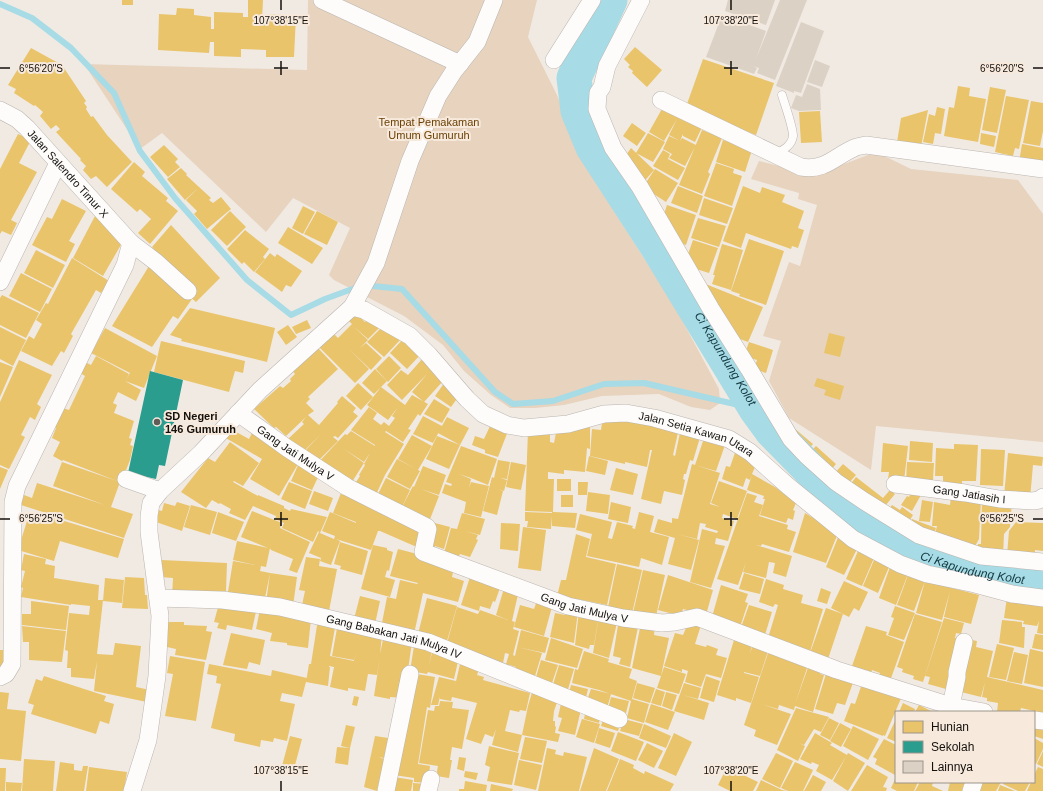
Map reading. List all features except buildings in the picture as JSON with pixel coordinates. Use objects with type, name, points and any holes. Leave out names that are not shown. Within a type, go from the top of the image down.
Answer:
[{"type":"street","points":[[322,0],[460,64]]},
{"type":"street","points":[[132,791],[148,740],[158,676],[160,616],[149,532],[151,503],[160,491],[201,453],[260,390],[354,302],[376,263],[410,161],[438,96],[477,42],[494,0]]},
{"type":"street","points":[[554,60],[592,0]]},
{"type":"street","points":[[641,0],[607,66],[602,87],[598,94],[598,109],[613,148],[640,187],[711,309],[750,369],[791,439],[807,456],[836,482],[919,535],[981,556],[1043,562]]},
{"type":"street","points":[[661,100],[801,167],[811,169],[821,166],[854,148],[866,145],[1043,169]]},
{"type":"street","name":"Jalan Salendro Timur X","points":[[0,110],[16,119],[27,128],[131,243],[156,262],[188,291]]},
{"type":"street","points":[[0,282],[58,163]]},
{"type":"street","points":[[0,677],[6,674],[12,664],[13,502],[17,486],[125,265],[131,243]]},
{"type":"street","name":"Jalan Setia Kawan Utara","points":[[354,302],[364,310],[410,336],[477,409],[483,414],[507,425],[524,428],[568,424],[604,414],[626,413],[654,418],[729,439],[750,452],[788,486],[854,539],[900,564],[927,574],[975,584],[1012,594],[1043,598]]},
{"type":"street","name":"Gang Jati Mulya V","points":[[238,413],[287,448],[347,487],[427,527],[428,529],[423,552],[568,606],[623,618],[662,623],[697,618],[837,670],[951,706],[978,711]]},
{"type":"street","points":[[126,479],[160,491]]},
{"type":"street","name":"Gang Jatiasih I","points":[[895,484],[999,499],[1033,501],[1040,500],[1043,497]]},
{"type":"street","name":"Gang Babakan Jati Mulya IV","points":[[158,598],[222,600],[280,607],[428,642],[619,719]]},
{"type":"street","points":[[951,706],[958,676],[956,672],[964,642]]},
{"type":"street","points":[[386,791],[410,674]]},
{"type":"lane","points":[[773,154],[783,151],[791,142],[793,135],[782,95]]},
{"type":"green space","name":"Tempat Pemakaman Umum Gumuruh","points":[[308,0],[537,0],[528,37],[557,95],[584,164],[675,307],[719,389],[720,403],[710,410],[691,407],[659,394],[602,396],[564,405],[535,408],[510,408],[491,395],[464,371],[443,345],[404,316],[334,280],[329,275],[350,228],[293,198],[266,232],[162,133],[140,149],[84,64],[307,70]]},
{"type":"green space","points":[[876,152],[911,169],[1018,180],[1043,214],[1043,442],[876,426],[871,470],[789,418],[769,381],[781,341],[763,336],[789,262],[800,266],[817,205],[798,199],[799,193],[751,179],[759,161],[815,175]]},
{"type":"waterway","name":"Ci Kapundung Kolot","points":[[610,0],[574,78],[578,111],[593,147],[657,246],[756,409],[772,431],[823,483],[892,546],[968,571],[1043,583]]},
{"type":"waterway","points":[[0,4],[32,18],[71,48],[114,93],[140,151],[175,198],[247,280],[291,315],[325,299],[363,285],[402,289],[495,392],[513,404],[553,401],[604,384],[644,383],[756,409]]},
{"type":"place","name":"SD Negeri 146 Gumuruh","points":[[157,422]]}]
